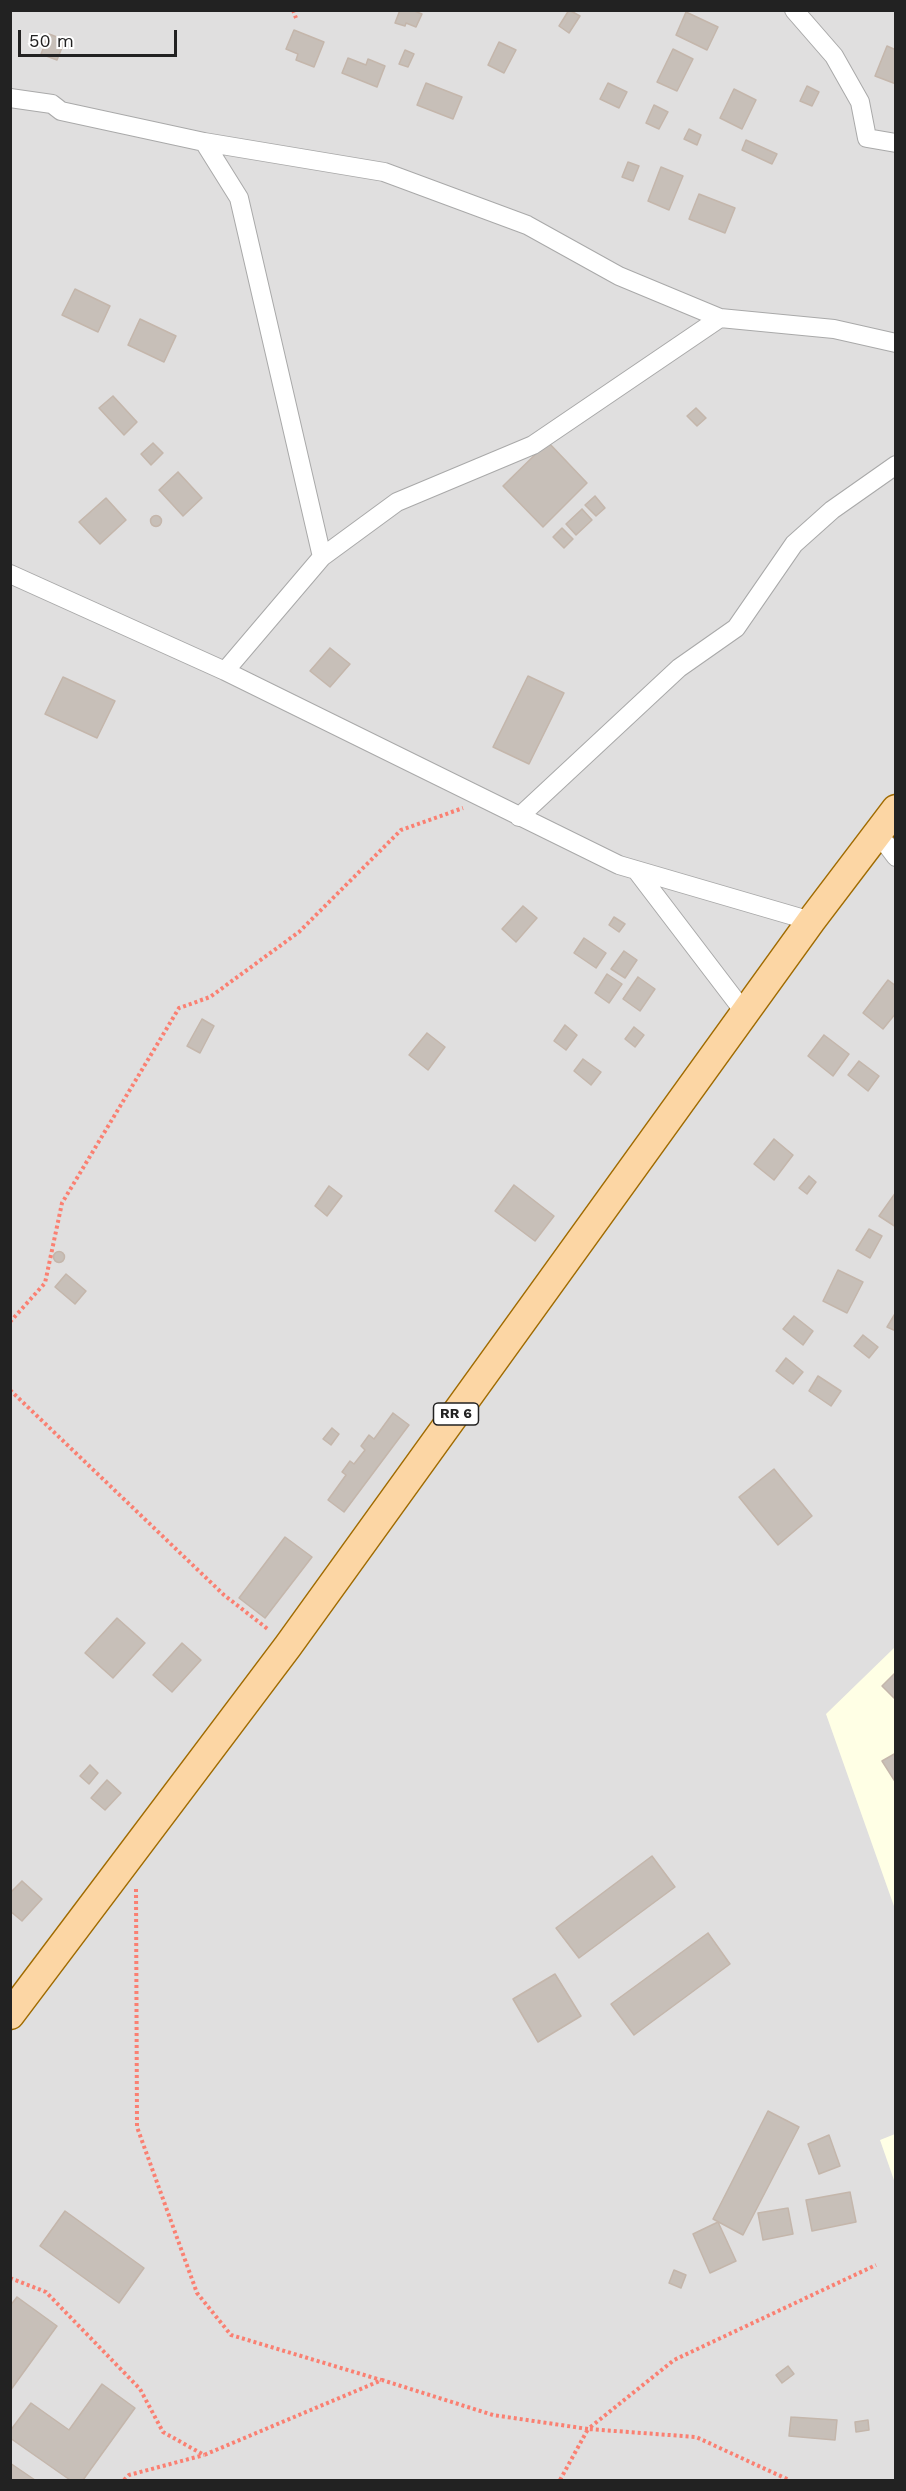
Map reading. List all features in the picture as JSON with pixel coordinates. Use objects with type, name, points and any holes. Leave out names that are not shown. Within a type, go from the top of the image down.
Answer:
[{"type":"main road","name":"RR 6","points":[[10,2015],[288,1646],[810,921],[896,809]]},
{"type":"street","points":[[794,10],[834,56],[860,102],[867,138],[896,143]]},
{"type":"street","points":[[10,98],[52,104],[61,111],[204,142],[384,172],[527,225],[619,276],[720,318],[834,329],[896,343]]},
{"type":"street","points":[[204,142],[239,198],[322,557]]},
{"type":"street","points":[[225,671],[322,557],[397,502],[533,445],[720,318]]},
{"type":"street","points":[[519,817],[679,668],[736,628],[794,544],[832,510],[896,465]]},
{"type":"street","points":[[10,574],[225,671],[618,865],[810,921]]},
{"type":"street","points":[[877,832],[896,857]]},
{"type":"street","points":[[636,870],[745,1013]]},
{"type":"path","points":[[292,10],[296,18]]},
{"type":"path","points":[[10,1322],[45,1283],[62,1203],[179,1008],[210,997],[298,932],[400,830],[486,800]]},
{"type":"path","points":[[10,1390],[224,1595],[288,1646]]},
{"type":"path","points":[[136,1848],[137,2127],[197,2293],[231,2335],[493,2415],[588,2429],[696,2437],[789,2481]]},
{"type":"path","points":[[560,2481],[588,2429],[674,2361],[876,2265]]},
{"type":"path","points":[[10,2278],[46,2292],[140,2389],[163,2432],[204,2455]]},
{"type":"path","points":[[124,2481],[129,2475],[204,2455],[382,2380]]},
{"type":"shaded area","points":[[11,11],[895,11],[895,2480],[11,2480]]},
{"type":"shaded area","points":[[895,1647],[895,1909],[826,1714]]},
{"type":"shaded area","points":[[896,2134],[895,2183],[880,2140]]},
{"type":"building","points":[[400,10],[412,10],[422,14],[416,27],[406,23],[405,26],[395,23]]},
{"type":"building","points":[[569,10],[580,16],[569,33],[559,26]]},
{"type":"building","points":[[686,12],[718,27],[707,50],[676,35]]},
{"type":"building","points":[[294,30],[324,42],[314,67],[296,60],[298,54],[286,49]]},
{"type":"building","points":[[49,34],[65,40],[57,60],[41,54]]},
{"type":"building","points":[[499,42],[516,50],[504,73],[488,65]]},
{"type":"building","points":[[887,46],[896,50],[896,84],[875,76]]},
{"type":"building","points":[[673,49],[693,59],[677,91],[657,82]]},
{"type":"building","points":[[405,50],[414,54],[408,67],[399,64]]},
{"type":"building","points":[[348,58],[366,65],[368,59],[385,66],[377,87],[342,73]]},
{"type":"building","points":[[426,83],[462,97],[453,119],[417,105]]},
{"type":"building","points":[[608,83],[627,92],[619,108],[600,99]]},
{"type":"building","points":[[807,86],[819,92],[812,106],[800,101]]},
{"type":"building","points":[[734,89],[756,100],[742,129],[720,118]]},
{"type":"building","points":[[654,105],[668,112],[659,129],[646,123]]},
{"type":"building","points":[[689,129],[701,135],[697,145],[684,139]]},
{"type":"building","points":[[746,140],[777,154],[772,164],[742,150]]},
{"type":"building","points":[[628,162],[639,166],[633,181],[622,177]]},
{"type":"building","points":[[661,167],[683,176],[669,210],[648,201]]},
{"type":"building","points":[[699,194],[735,208],[725,233],[689,219]]},
{"type":"building","points":[[75,289],[110,306],[98,332],[62,315]]},
{"type":"building","points":[[140,319],[176,336],[164,362],[128,345]]},
{"type":"building","points":[[113,396],[137,422],[124,435],[99,408]]},
{"type":"building","points":[[696,408],[706,418],[697,426],[687,416]]},
{"type":"building","points":[[548,442],[587,483],[543,527],[503,486]]},
{"type":"building","points":[[153,443],[163,453],[151,465],[141,454]]},
{"type":"building","points":[[178,472],[202,498],[183,516],[159,490]]},
{"type":"building","points":[[595,496],[605,508],[596,516],[585,505]]},
{"type":"building","points":[[106,498],[126,520],[100,544],[79,522]]},
{"type":"building","points":[[582,509],[592,520],[576,535],[566,524]]},
{"type":"building","points":[[156,515],[162,521],[156,527],[150,521]]},
{"type":"building","points":[[562,528],[573,539],[564,548],[553,537]]},
{"type":"building","points":[[330,648],[350,664],[330,687],[310,671]]},
{"type":"building","points":[[528,676],[564,693],[529,764],[493,747]]},
{"type":"building","points":[[63,677],[115,701],[97,738],[45,714]]},
{"type":"building","points":[[523,906],[537,918],[516,942],[502,929]]},
{"type":"building","points":[[614,917],[625,924],[619,932],[609,925]]},
{"type":"building","points":[[584,938],[606,953],[596,968],[574,953]]},
{"type":"building","points":[[624,951],[637,960],[625,978],[611,969]]},
{"type":"building","points":[[607,974],[622,984],[609,1003],[595,993]]},
{"type":"building","points":[[638,977],[655,989],[640,1011],[623,999]]},
{"type":"building","points":[[888,980],[896,986],[896,1013],[883,1029],[863,1013]]},
{"type":"building","points":[[202,1019],[214,1026],[200,1053],[187,1046]]},
{"type":"building","points":[[565,1025],[577,1035],[566,1050],[554,1041]]},
{"type":"building","points":[[634,1027],[644,1035],[635,1047],[625,1039]]},
{"type":"building","points":[[427,1033],[445,1047],[428,1070],[409,1055]]},
{"type":"building","points":[[824,1035],[849,1054],[833,1076],[808,1056]]},
{"type":"building","points":[[583,1059],[601,1072],[591,1085],[574,1071]]},
{"type":"building","points":[[859,1061],[879,1076],[868,1091],[848,1075]]},
{"type":"building","points":[[774,1139],[793,1155],[774,1180],[754,1164]]},
{"type":"building","points":[[809,1176],[816,1182],[807,1194],[799,1188]]},
{"type":"building","points":[[514,1185],[554,1216],[535,1241],[495,1211]]},
{"type":"building","points":[[329,1186],[342,1196],[327,1216],[315,1206]]},
{"type":"building","points":[[896,1192],[896,1227],[879,1216]]},
{"type":"building","points":[[869,1229],[882,1236],[870,1258],[856,1250]]},
{"type":"building","points":[[59,1252],[63,1253],[63,1261],[59,1262],[55,1261],[54,1257],[55,1253]]},
{"type":"building","points":[[838,1270],[863,1282],[847,1313],[823,1301]]},
{"type":"building","points":[[66,1274],[86,1291],[75,1304],[55,1287]]},
{"type":"building","points":[[896,1312],[896,1331],[887,1327]]},
{"type":"building","points":[[794,1316],[813,1331],[803,1345],[783,1329]]},
{"type":"building","points":[[863,1335],[878,1347],[869,1358],[854,1346]]},
{"type":"building","points":[[786,1358],[803,1372],[793,1384],[776,1371]]},
{"type":"building","points":[[818,1376],[841,1391],[831,1406],[809,1391]]},
{"type":"building","points":[[393,1413],[409,1425],[344,1512],[328,1500],[346,1475],[342,1472],[350,1461],[354,1464],[365,1450],[361,1446],[369,1435],[374,1439]]},
{"type":"building","points":[[332,1428],[339,1434],[331,1445],[323,1439]]},
{"type":"building","points":[[774,1469],[812,1516],[778,1545],[739,1497]]},
{"type":"building","points":[[285,1537],[312,1557],[265,1618],[239,1598]]},
{"type":"building","points":[[117,1618],[145,1643],[113,1678],[85,1653]]},
{"type":"building","points":[[182,1643],[201,1660],[172,1692],[153,1675]]},
{"type":"building","points":[[896,1672],[896,1700],[882,1686]]},
{"type":"building","points":[[896,1753],[896,1783],[882,1761]]},
{"type":"building","points":[[90,1765],[98,1773],[89,1784],[80,1776]]},
{"type":"building","points":[[107,1780],[121,1793],[105,1810],[91,1798]]},
{"type":"building","points":[[652,1856],[675,1887],[579,1958],[556,1928]]},
{"type":"building","points":[[22,1881],[42,1899],[22,1921],[10,1911],[10,1893]]},
{"type":"building","points":[[708,1933],[730,1964],[634,2035],[611,2004]]},
{"type":"building","points":[[555,1974],[581,2016],[538,2042],[513,1999]]},
{"type":"building","points":[[768,2111],[799,2127],[743,2235],[713,2219]]},
{"type":"building","points":[[829,2135],[840,2166],[819,2174],[808,2144]]},
{"type":"building","points":[[850,2192],[856,2222],[812,2231],[806,2200]]},
{"type":"building","points":[[788,2208],[793,2234],[763,2240],[758,2213]]},
{"type":"building","points":[[65,2211],[144,2268],[119,2303],[40,2246]]},
{"type":"building","points":[[718,2222],[736,2261],[710,2273],[693,2234]]},
{"type":"building","points":[[674,2270],[686,2275],[681,2288],[669,2283]]},
{"type":"building","points":[[17,2297],[57,2326],[10,2391],[10,2306]]},
{"type":"building","points":[[788,2366],[794,2374],[782,2383],[776,2375]]},
{"type":"building","points":[[102,2384],[135,2408],[83,2480],[70,2480],[10,2438],[10,2431],[31,2403],[69,2430]]},
{"type":"building","points":[[791,2417],[837,2420],[835,2440],[789,2436]]},
{"type":"building","points":[[868,2420],[869,2430],[856,2432],[855,2422]]},
{"type":"building","points":[[10,2463],[35,2480],[10,2480]]}]
